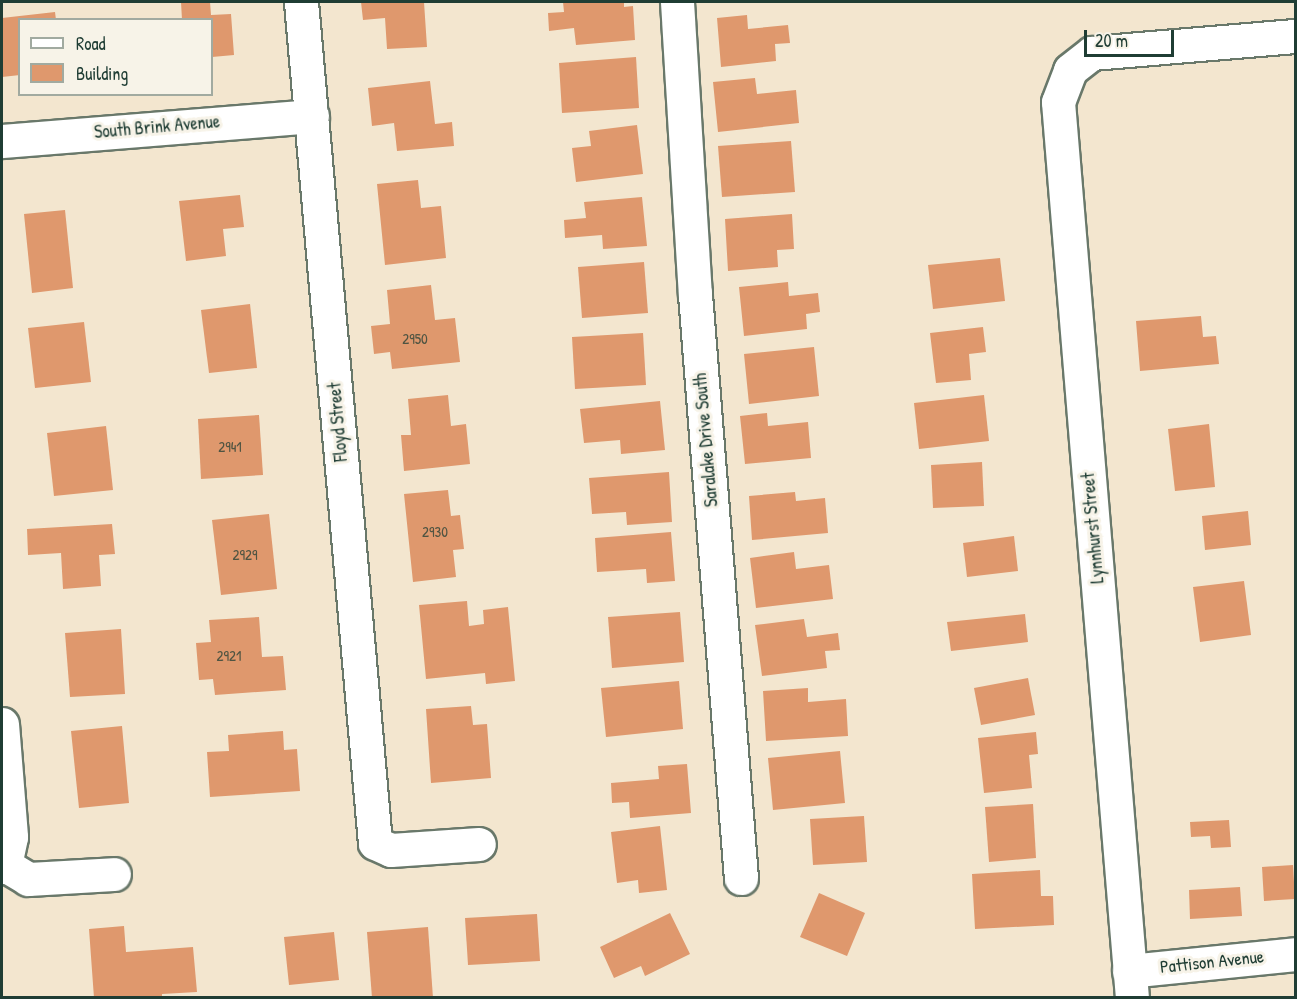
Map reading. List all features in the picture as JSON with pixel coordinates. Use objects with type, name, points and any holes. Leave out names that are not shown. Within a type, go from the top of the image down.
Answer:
[{"type":"street","name":"Floyd Street","points":[[301,2],[375,843],[391,849],[479,844]]},
{"type":"street","name":"Saralake Drive South","points":[[677,2],[694,294],[741,878]]},
{"type":"street","name":"Lynnhurst Street","points":[[1130,984],[1058,102],[1062,83],[1076,63],[1108,50],[1296,36]]},
{"type":"street","name":"South Brink Avenue","points":[[2,141],[312,116]]},
{"type":"street","points":[[2,724],[11,837],[3,866],[28,879],[114,874]]},
{"type":"street","name":"Pattison Avenue","points":[[1130,984],[1296,954]]},
{"type":"building","points":[[181,2],[210,2],[211,15],[231,14],[234,55],[213,57],[213,18],[182,18]]},
{"type":"building","points":[[361,2],[424,2],[427,47],[387,49],[385,18],[363,20]]},
{"type":"building","points":[[563,2],[624,2],[624,7],[633,6],[635,40],[576,45],[574,28],[549,31],[548,13],[564,12]]},
{"type":"building","points":[[55,12],[56,18],[18,18],[18,75],[2,77],[2,18]]},
{"type":"building","points":[[747,15],[748,29],[788,25],[790,43],[775,44],[776,61],[721,67],[717,18]]},
{"type":"building","points":[[636,57],[639,108],[562,113],[559,63]]},
{"type":"building","points":[[755,78],[757,94],[796,90],[799,123],[718,132],[713,82]]},
{"type":"building","points":[[430,81],[435,124],[452,122],[454,146],[397,151],[394,123],[372,126],[368,88]]},
{"type":"building","points":[[637,125],[643,174],[576,182],[572,148],[591,146],[589,131]]},
{"type":"building","points":[[791,141],[795,192],[722,197],[718,146]]},
{"type":"building","points":[[418,180],[421,208],[441,206],[446,258],[385,265],[377,184]]},
{"type":"building","points":[[240,195],[244,227],[223,229],[226,256],[186,261],[179,201]]},
{"type":"building","points":[[642,197],[647,246],[603,249],[602,235],[565,238],[564,220],[586,218],[584,202]]},
{"type":"building","points":[[65,210],[73,288],[32,293],[24,214]]},
{"type":"building","points":[[792,214],[794,249],[777,250],[778,267],[728,271],[725,219]]},
{"type":"building","points":[[1000,258],[1005,301],[933,309],[928,265]]},
{"type":"building","points":[[644,262],[648,313],[582,318],[578,267]]},
{"type":"building","points":[[788,282],[789,296],[818,293],[820,312],[806,314],[807,329],[744,336],[739,287]]},
{"type":"building","points":[[431,285],[435,320],[455,318],[460,362],[392,369],[390,352],[374,354],[371,326],[390,324],[387,290]]},
{"type":"building","points":[[250,304],[257,368],[209,373],[201,310]]},
{"type":"building","points":[[1201,316],[1203,337],[1216,336],[1219,364],[1140,371],[1136,321]]},
{"type":"building","points":[[84,322],[91,382],[35,388],[28,328]]},
{"type":"building","points":[[983,327],[986,352],[969,354],[971,380],[936,383],[930,333]]},
{"type":"building","points":[[643,333],[646,385],[575,389],[572,337]]},
{"type":"building","points":[[814,347],[819,396],[749,404],[744,354]]},
{"type":"building","points":[[448,395],[451,426],[466,424],[470,464],[404,471],[401,435],[411,435],[408,399]]},
{"type":"building","points":[[984,395],[989,441],[919,449],[914,403]]},
{"type":"building","points":[[660,401],[665,450],[621,454],[620,440],[584,443],[580,409]]},
{"type":"building","points":[[767,413],[768,426],[808,422],[811,458],[745,464],[740,416]]},
{"type":"building","points":[[259,415],[263,475],[201,479],[198,419]]},
{"type":"building","points":[[1209,424],[1215,487],[1175,491],[1168,429]]},
{"type":"building","points":[[106,426],[113,490],[54,496],[47,433]]},
{"type":"building","points":[[982,462],[984,506],[933,508],[931,465]]},
{"type":"building","points":[[669,472],[672,522],[627,525],[626,512],[592,514],[589,478]]},
{"type":"building","points":[[448,490],[451,516],[460,515],[464,549],[453,550],[456,577],[413,582],[404,494]]},
{"type":"building","points":[[795,492],[796,501],[825,498],[828,533],[752,540],[749,496]]},
{"type":"building","points":[[1248,511],[1251,545],[1205,550],[1202,516]]},
{"type":"building","points":[[269,514],[277,589],[221,595],[212,520]]},
{"type":"building","points":[[112,524],[115,554],[99,555],[101,586],[63,589],[61,553],[28,555],[27,529]]},
{"type":"building","points":[[671,532],[675,581],[647,583],[646,569],[597,572],[595,538]]},
{"type":"building","points":[[1014,536],[1018,571],[967,577],[963,543]]},
{"type":"building","points":[[794,552],[796,569],[829,565],[833,599],[756,608],[750,558]]},
{"type":"building","points":[[1244,581],[1251,635],[1200,642],[1193,587]]},
{"type":"building","points":[[467,601],[469,626],[484,624],[483,610],[508,607],[515,681],[486,684],[485,673],[426,679],[419,605]]},
{"type":"building","points":[[680,612],[684,662],[612,668],[608,617]]},
{"type":"building","points":[[1025,614],[1028,642],[951,651],[947,622]]},
{"type":"building","points":[[259,617],[262,657],[283,656],[286,690],[215,695],[213,679],[199,680],[196,643],[211,642],[209,620]]},
{"type":"building","points":[[804,619],[807,637],[838,633],[840,650],[825,651],[827,668],[762,676],[755,625]]},
{"type":"building","points":[[121,629],[125,694],[70,697],[65,633]]},
{"type":"building","points":[[1028,678],[1035,715],[981,725],[974,688]]},
{"type":"building","points":[[679,681],[683,729],[606,737],[601,688]]},
{"type":"building","points":[[808,688],[808,702],[846,699],[848,736],[766,741],[763,691]]},
{"type":"building","points":[[471,706],[473,725],[487,724],[491,778],[431,783],[426,709]]},
{"type":"building","points":[[122,726],[129,803],[79,808],[71,731]]},
{"type":"building","points":[[283,731],[284,750],[297,749],[300,791],[210,797],[207,752],[229,751],[228,735]]},
{"type":"building","points":[[1036,732],[1038,754],[1029,755],[1032,788],[984,793],[978,738]]},
{"type":"building","points":[[840,751],[845,803],[773,810],[768,758]]},
{"type":"building","points":[[687,764],[691,813],[630,818],[629,802],[612,803],[611,783],[659,779],[658,766]]},
{"type":"building","points":[[1033,804],[1036,858],[989,862],[985,807]]},
{"type":"building","points":[[864,816],[867,862],[813,865],[810,819]]},
{"type":"building","points":[[1229,820],[1231,847],[1211,848],[1210,836],[1191,837],[1190,822]]},
{"type":"building","points":[[660,826],[667,890],[639,893],[638,880],[617,883],[611,832]]},
{"type":"building","points":[[1293,865],[1295,899],[1264,901],[1262,867]]},
{"type":"building","points":[[1040,870],[1041,896],[1053,896],[1054,925],[975,929],[972,874]]},
{"type":"building","points":[[1240,887],[1242,916],[1190,919],[1189,890]]},
{"type":"building","points":[[819,893],[865,913],[847,956],[800,937]]},
{"type":"building","points":[[670,913],[690,954],[645,976],[641,966],[614,978],[600,947]]},
{"type":"building","points":[[537,914],[540,961],[468,965],[465,918]]},
{"type":"building","points":[[124,926],[126,952],[193,947],[197,992],[162,994],[162,998],[94,998],[89,929]]},
{"type":"building","points":[[428,927],[433,998],[372,998],[367,932]]},
{"type":"building","points":[[334,932],[339,980],[289,985],[284,937]]}]
